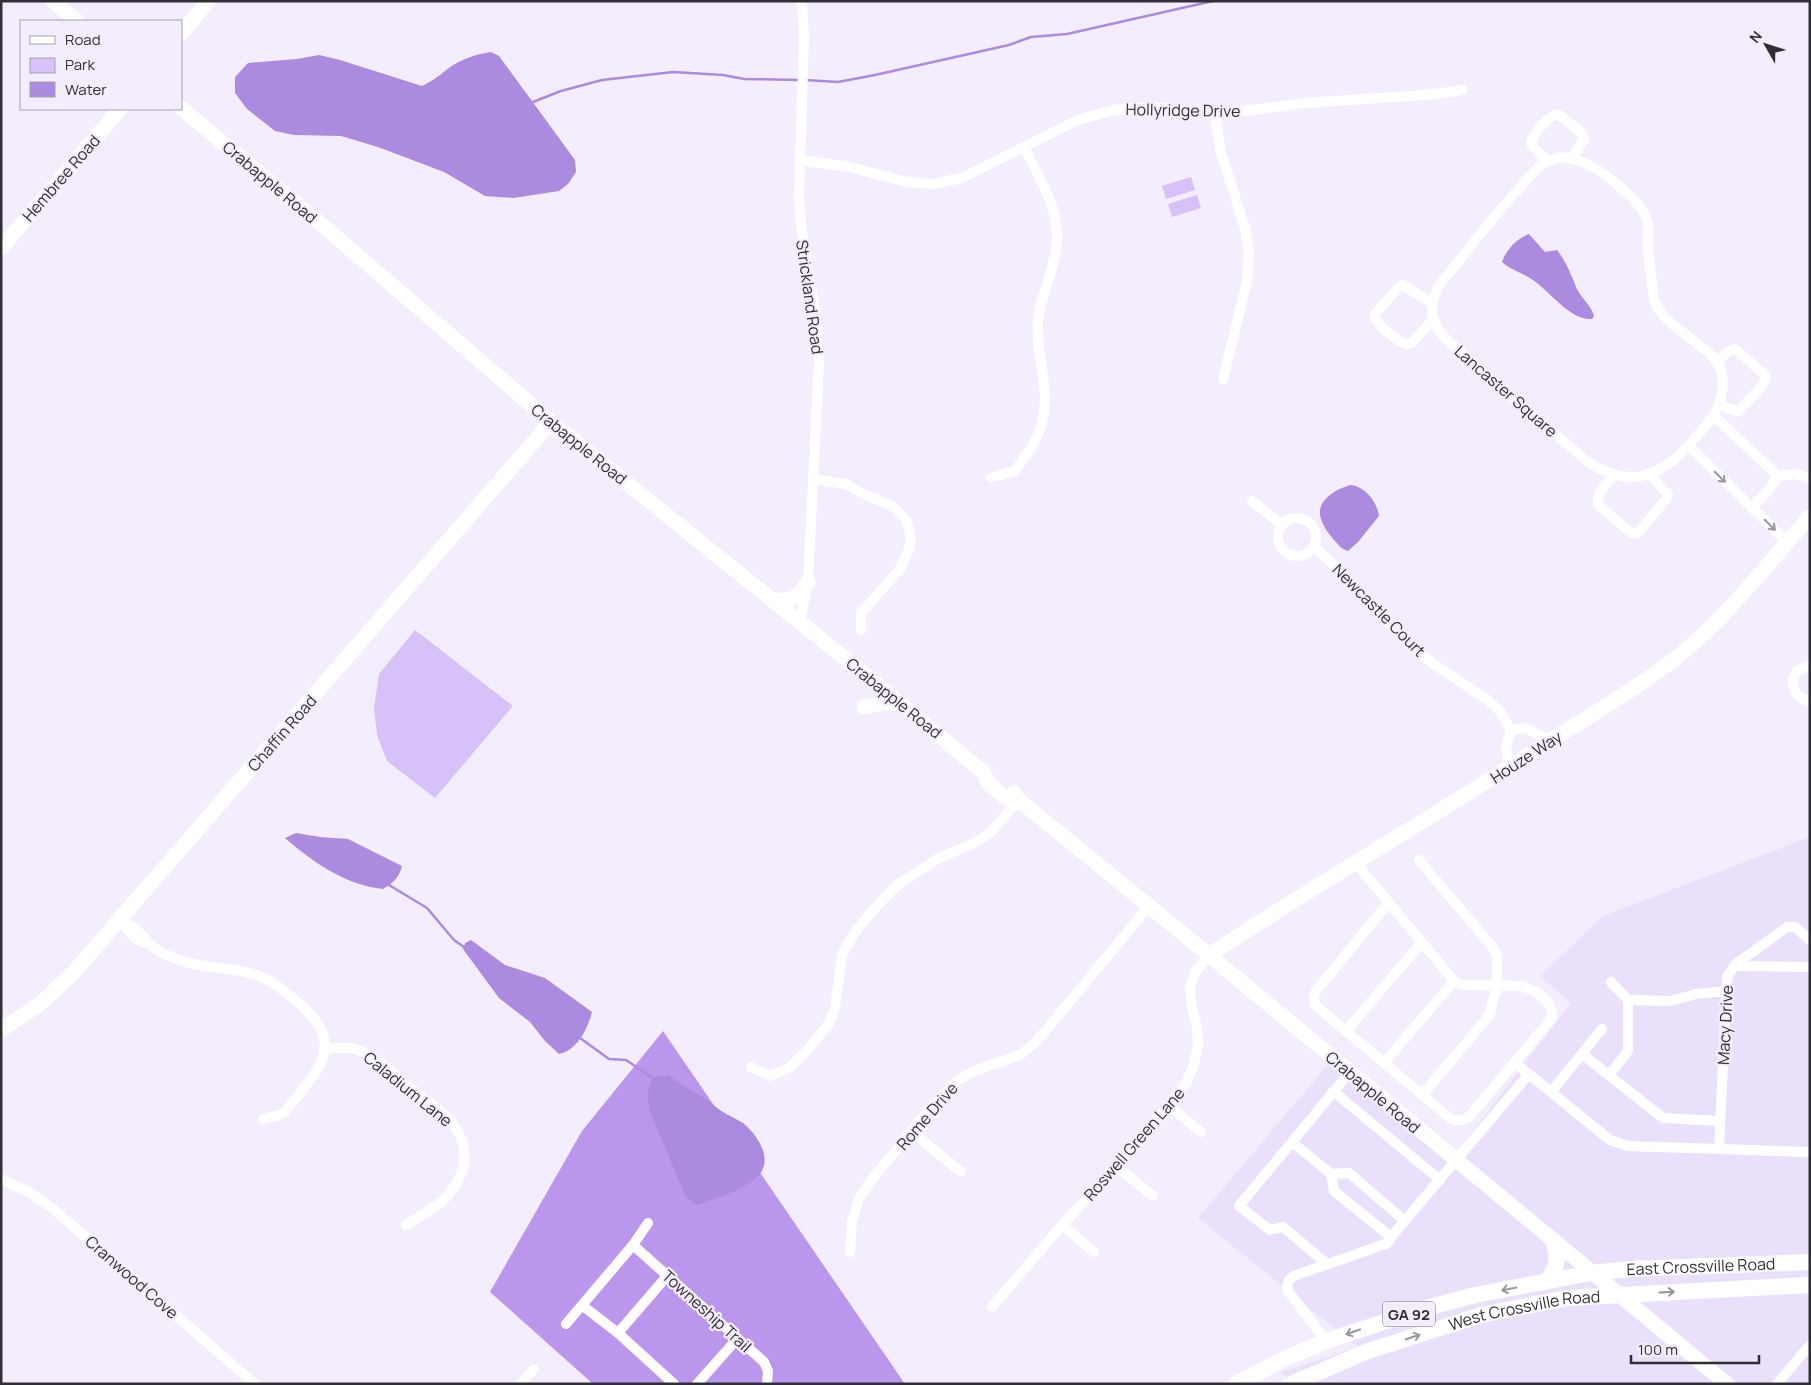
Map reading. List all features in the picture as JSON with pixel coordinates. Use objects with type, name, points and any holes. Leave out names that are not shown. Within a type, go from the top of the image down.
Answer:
[{"type":"main road","points":[[1546,1282],[1557,1263],[1554,1242]]},
{"type":"main road","name":"East Crossville Road","points":[[1591,1273],[1810,1262]]},
{"type":"main road","name":"West Crossville Road","points":[[1236,1384],[1284,1359],[1326,1341],[1430,1307],[1475,1295],[1591,1273]]},
{"type":"main road","name":"East Crossville Road","points":[[1618,1294],[1810,1285]]},
{"type":"main road","name":"West Crossville Road","points":[[1291,1384],[1368,1351],[1481,1315],[1568,1298],[1618,1294]]},
{"type":"street","points":[[53,1],[76,20]]},
{"type":"street","points":[[182,33],[208,1]]},
{"type":"street","name":"Strickland Road","points":[[800,622],[808,582],[819,362],[816,319],[801,225],[800,160],[805,2]]},
{"type":"street","name":"Hollyridge Drive","points":[[800,160],[846,166],[907,182],[932,184],[962,178],[1078,120],[1114,110],[1150,107],[1215,113],[1245,111],[1304,102],[1428,95],[1463,90]]},
{"type":"street","name":"Crabapple Road","points":[[182,109],[328,230],[551,422],[901,703],[983,772],[989,784],[1006,798],[1019,800],[1727,1384]]},
{"type":"street","name":"Hembree Road","points":[[1,248],[119,110]]},
{"type":"street","points":[[1215,113],[1221,153],[1245,228],[1249,254],[1246,281],[1223,379]]},
{"type":"street","points":[[1548,161],[1532,146],[1531,141],[1552,115],[1558,114],[1582,133],[1584,139],[1572,158]]},
{"type":"street","points":[[991,478],[1015,472],[1032,446],[1043,418],[1045,396],[1038,346],[1038,322],[1042,300],[1054,262],[1057,242],[1056,224],[1052,206],[1024,147]]},
{"type":"street","points":[[1433,304],[1403,285],[1375,314],[1375,320],[1405,344],[1412,343],[1433,319],[1433,304],[1438,287],[1494,217],[1540,166],[1559,157],[1572,158],[1587,164],[1612,181],[1638,203],[1645,213],[1648,223],[1648,250],[1655,303],[1664,316],[1716,362],[1735,349],[1766,376],[1763,385],[1739,411],[1719,403]]},
{"type":"street","name":"Lancaster Square","points":[[1433,319],[1442,334],[1469,360],[1588,462],[1607,473],[1641,476],[1669,464],[1689,446],[1714,416],[1723,391],[1721,370],[1716,362]]},
{"type":"street","points":[[1714,416],[1778,476]]},
{"type":"street","name":"Chaffin Road","points":[[1,1030],[40,1004],[74,973],[551,422]]},
{"type":"street","points":[[536,439],[555,435],[569,436]]},
{"type":"street","points":[[1689,446],[1787,542]]},
{"type":"street","points":[[1614,474],[1599,495],[1598,505],[1631,533],[1635,534],[1639,532],[1668,495],[1649,473]]},
{"type":"street","points":[[1752,507],[1767,492],[1778,476],[1796,474],[1810,479]]},
{"type":"street","points":[[813,479],[846,484],[861,493],[892,506],[907,522],[911,538],[908,552],[900,569],[861,613],[861,630]]},
{"type":"street","points":[[1252,501],[1282,524]]},
{"type":"street","name":"Houze Way","points":[[1208,955],[1509,768],[1675,659],[1707,631],[1731,606],[1810,516]]},
{"type":"street","points":[[1293,518],[1306,520],[1314,528],[1316,535],[1314,547],[1304,556],[1292,556],[1286,553],[1278,543],[1277,536],[1282,524],[1293,518]]},
{"type":"street","name":"Newcastle Court","points":[[1314,547],[1344,574],[1406,642],[1488,700],[1500,711],[1511,730]]},
{"type":"street","points":[[772,600],[784,600],[798,596],[808,582]]},
{"type":"street","points":[[1810,665],[1798,670],[1792,681],[1795,693],[1799,697],[1810,701]]},
{"type":"street","points":[[864,708],[883,703],[901,703]]},
{"type":"street","points":[[1509,768],[1506,746],[1511,730],[1525,728],[1551,741]]},
{"type":"street","points":[[751,1067],[770,1076],[789,1068],[805,1053],[830,1022],[835,1007],[842,955],[855,932],[875,908],[896,886],[937,859],[974,843],[990,833],[1019,800]]},
{"type":"street","points":[[1419,860],[1494,949],[1497,956],[1497,986],[1489,1016],[1422,1095]]},
{"type":"street","points":[[1356,863],[1389,902],[1454,981],[1461,985],[1522,986],[1532,989],[1548,1002],[1552,1018],[1469,1117],[1464,1120],[1451,1119],[1315,1005],[1314,996],[1389,902]]},
{"type":"street","name":"Rome Drive","points":[[850,1252],[852,1221],[859,1199],[869,1183],[933,1106],[957,1081],[974,1071],[1020,1055],[1037,1041],[1149,906]]},
{"type":"street","points":[[120,919],[128,932],[142,943],[149,943],[161,951],[186,962],[239,970],[269,980],[310,1013],[318,1023],[325,1041],[324,1058],[316,1072],[298,1096],[281,1114],[263,1119]]},
{"type":"street","name":"Macy Drive","points":[[1719,1149],[1727,977],[1734,966],[1787,927],[1795,927],[1810,940]]},
{"type":"street","points":[[1346,1031],[1422,942]]},
{"type":"street","name":"Roswell Green Lane","points":[[992,1308],[1186,1084],[1194,1064],[1198,1045],[1190,987],[1196,971],[1208,955]]},
{"type":"street","points":[[1734,966],[1810,967]]},
{"type":"street","points":[[1384,1063],[1454,981]]},
{"type":"street","points":[[1608,1075],[1628,1051],[1628,1000],[1611,982]]},
{"type":"street","points":[[1628,1000],[1670,1000],[1696,994],[1726,991]]},
{"type":"street","points":[[1551,1092],[1602,1029]]},
{"type":"street","name":"Caladium Lane","points":[[324,1049],[349,1048],[361,1051],[448,1118],[460,1134],[466,1150],[459,1179],[448,1195],[406,1225]]},
{"type":"street","points":[[1582,1054],[1663,1118],[1720,1121]]},
{"type":"street","points":[[1515,1062],[1610,1140],[1628,1146],[1810,1152]]},
{"type":"street","points":[[1327,1264],[1283,1227],[1270,1230],[1239,1206],[1350,1072]]},
{"type":"street","points":[[1326,1341],[1288,1291],[1286,1286],[1290,1280],[1294,1276],[1388,1243],[1391,1237],[1529,1074]]},
{"type":"street","points":[[1333,1091],[1440,1180]]},
{"type":"street","points":[[1168,1105],[1201,1132]]},
{"type":"street","points":[[912,1132],[960,1171]]},
{"type":"street","points":[[1292,1142],[1331,1174],[1334,1191],[1391,1237]]},
{"type":"street","points":[[1116,1166],[1152,1195]]},
{"type":"street","points":[[1331,1174],[1348,1173],[1405,1221]]},
{"type":"street","name":"Cranwood Cove","points":[[1,1179],[29,1192],[52,1208],[255,1384]]},
{"type":"street","points":[[566,1324],[583,1306],[648,1224]]},
{"type":"street","points":[[1062,1225],[1094,1252]]},
{"type":"street","name":"Towneship Trail","points":[[633,1245],[764,1362],[768,1371],[767,1384]]},
{"type":"street","points":[[618,1333],[667,1276]]},
{"type":"street","points":[[583,1306],[618,1333],[674,1384]]},
{"type":"street","points":[[697,1384],[737,1339]]},
{"type":"street","points":[[1777,1384],[1810,1345]]},
{"type":"street","points":[[521,1384],[534,1369]]},
{"type":"shaded area","points":[[1810,837],[1810,1384],[1295,1384],[1281,1372],[1358,1347],[1198,1218],[1331,1061],[1451,1160],[1571,1003],[1540,976],[1603,916]]},
{"type":"shaded area","points":[[663,1031],[905,1384],[593,1384],[490,1292],[582,1131]]},
{"type":"green space","points":[[1191,177],[1195,190],[1166,199],[1162,186]]},
{"type":"green space","points":[[1197,195],[1201,208],[1172,217],[1168,204]]},
{"type":"green space","points":[[415,630],[513,706],[435,798],[387,761],[377,735],[374,709],[379,674]]},
{"type":"water","points":[[491,52],[499,56],[575,160],[576,172],[568,184],[559,191],[514,198],[485,196],[444,172],[378,147],[341,136],[294,135],[275,131],[247,109],[235,93],[235,77],[248,63],[297,59],[319,55],[422,86],[459,62]]},
{"type":"water","points":[[1529,234],[1545,252],[1557,250],[1566,264],[1579,293],[1593,312],[1594,316],[1592,319],[1576,315],[1568,310],[1533,280],[1502,262],[1512,245],[1520,238]]},
{"type":"water","points":[[1351,485],[1356,486],[1370,496],[1379,516],[1358,542],[1348,551],[1343,549],[1333,539],[1323,525],[1320,509],[1330,495]]},
{"type":"water","points":[[296,833],[348,839],[402,866],[401,870],[395,880],[383,889],[356,883],[318,864],[285,838]]},
{"type":"water","points":[[471,940],[505,965],[545,978],[592,1012],[585,1032],[576,1044],[559,1054],[545,1041],[530,1022],[499,998],[463,949],[465,943]]},
{"type":"water","points":[[669,1075],[749,1128],[763,1149],[764,1157],[762,1172],[750,1183],[735,1191],[696,1205],[686,1197],[650,1112],[648,1093],[650,1084],[656,1077]]},
{"type":"waterway","points":[[805,80],[838,82],[875,75],[1009,45],[1031,37],[1067,34],[1213,1]]},
{"type":"waterway","points":[[533,102],[561,91],[602,80],[673,72],[723,75],[744,79],[800,80]]},
{"type":"waterway","points":[[389,885],[427,908],[454,940],[464,947]]},
{"type":"waterway","points":[[580,1038],[609,1059],[626,1060],[654,1079]]}]
